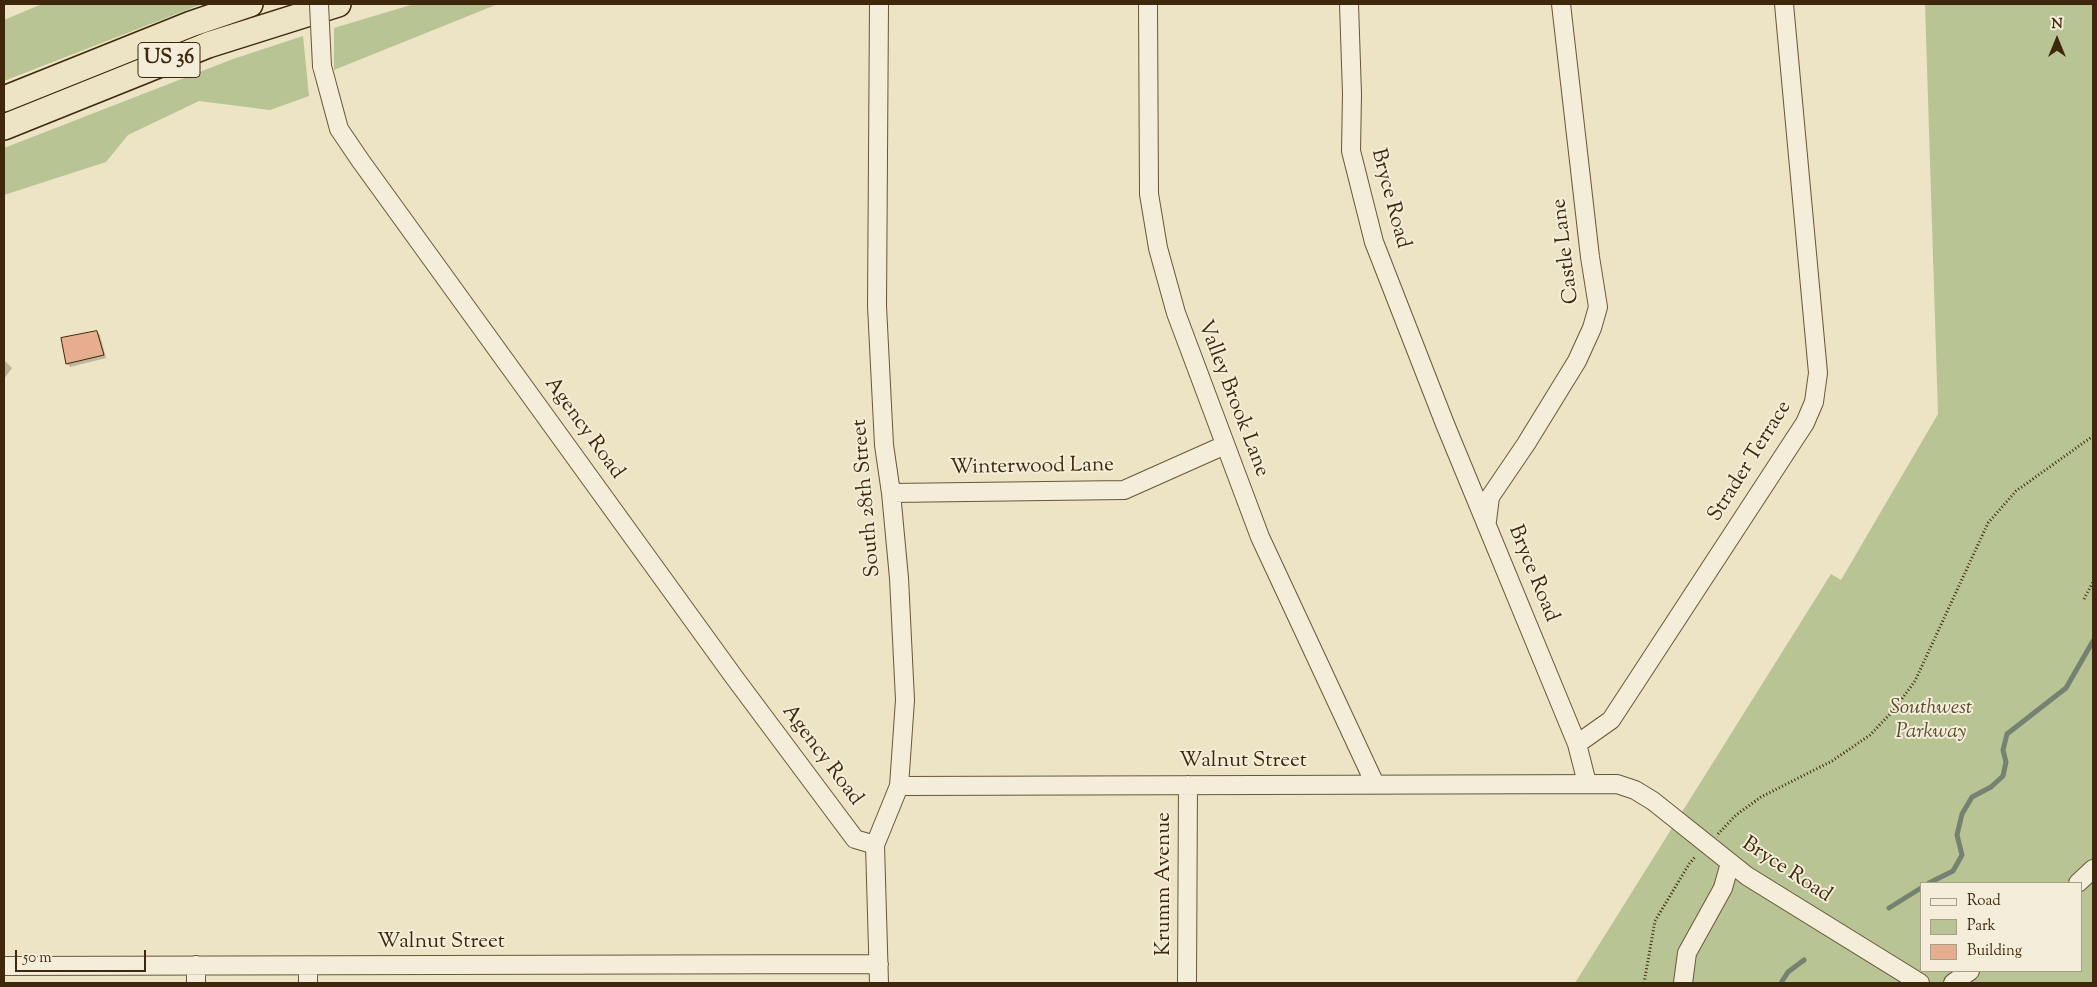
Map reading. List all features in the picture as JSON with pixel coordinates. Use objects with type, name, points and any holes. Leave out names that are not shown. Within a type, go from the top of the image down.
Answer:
[{"type":"highway","name":"US 36","points":[[4,99],[182,28],[250,4]]},
{"type":"highway","name":"US 36","points":[[4,127],[208,45],[338,4]]},
{"type":"street","name":"Agency Road","points":[[319,4],[322,66],[339,129],[729,669],[855,839],[875,845]]},
{"type":"street","name":"South 28th Street","points":[[878,4],[877,306],[884,445],[891,493],[905,700],[899,786],[875,845],[880,983]]},
{"type":"street","name":"Valley Brook Lane","points":[[1148,4],[1149,194],[1156,239],[1176,314],[1260,537],[1375,784]]},
{"type":"street","name":"Bryce Road","points":[[1348,4],[1352,94],[1352,151],[1374,242],[1445,424],[1577,744],[1587,783],[1616,784],[1635,790],[1653,801],[1747,876],[1920,983]]},
{"type":"street","name":"Castle Lane","points":[[1487,524],[1490,497],[1578,361],[1592,328],[1598,307],[1590,257],[1561,4]]},
{"type":"street","name":"Strader Terrace","points":[[1577,744],[1611,720],[1805,423],[1814,402],[1818,373],[1784,4]]},
{"type":"street","name":"Winterwood Lane","points":[[891,493],[1124,490],[1225,445]]},
{"type":"street","name":"Walnut Street","points":[[899,786],[1587,783]]},
{"type":"street","name":"Krumm Avenue","points":[[1187,983],[1188,785]]},
{"type":"street","points":[[1682,983],[1687,953],[1717,900],[1730,863]]},
{"type":"street","points":[[2079,882],[2093,869]]},
{"type":"street","name":"Walnut Street","points":[[4,966],[196,965],[308,974],[879,964]]},
{"type":"street","points":[[196,965],[196,983]]},
{"type":"street","points":[[1953,983],[1969,972]]},
{"type":"path","points":[[1644,983],[1655,921],[1689,864],[1736,815],[1755,801],[1832,761],[1870,735],[1893,711],[1916,681],[1988,523],[2016,491],[2093,437]]},
{"type":"path","points":[[2084,599],[2093,582]]},
{"type":"green space","points":[[42,4],[202,4],[4,81],[4,20]]},
{"type":"green space","points":[[414,4],[498,4],[334,70],[334,28]]},
{"type":"green space","name":"Southwest Parkway","points":[[1925,4],[2093,4],[2093,983],[1575,983],[1831,574],[1841,580],[1938,414]]},
{"type":"green space","points":[[303,36],[309,96],[270,110],[199,101],[128,135],[106,162],[4,195],[4,148],[233,59]]},
{"type":"building","points":[[97,331],[104,355],[66,364],[61,338]]},
{"type":"waterway","points":[[1931,882],[1953,871],[1962,855],[1957,835],[1962,814],[1972,797],[1991,787],[2003,776],[2006,762],[2003,750],[2007,734],[2066,688],[2093,641]]},
{"type":"waterway","points":[[1889,908],[1920,889]]},
{"type":"waterway","points":[[1781,983],[1788,972],[1804,960]]}]
